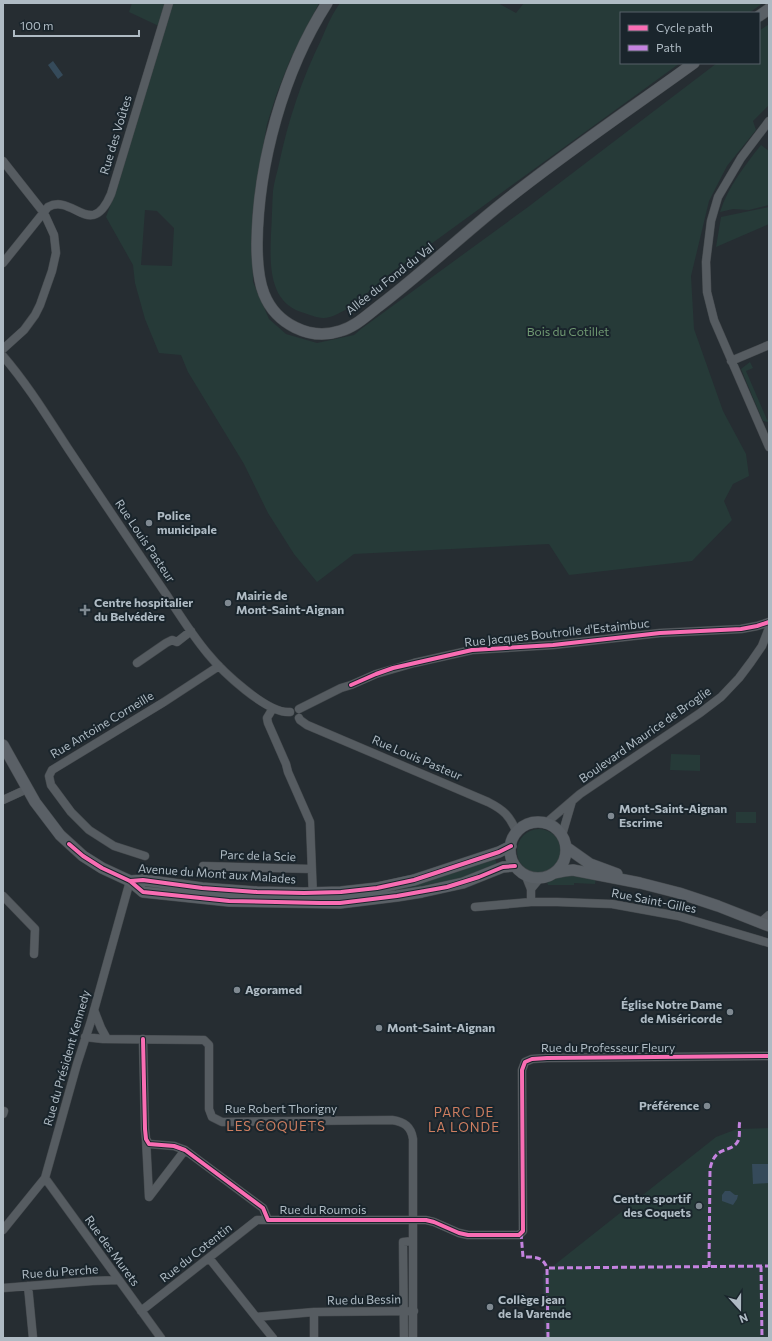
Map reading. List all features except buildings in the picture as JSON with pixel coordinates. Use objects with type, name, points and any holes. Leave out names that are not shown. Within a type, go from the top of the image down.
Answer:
[{"type":"street","name":"Rue des Voûtes","points":[[44,213],[52,205],[59,204],[92,215],[100,213],[106,206],[111,194],[169,3]]},
{"type":"street","name":"Allée du Fond du Val","points":[[327,3],[312,29],[282,99],[270,142],[263,177],[257,246],[259,275],[264,294],[268,302],[276,314],[288,323],[303,331],[314,334],[329,334],[341,331],[359,320],[404,286],[521,188],[693,64]]},
{"type":"street","points":[[760,15],[769,9]]},
{"type":"street","points":[[769,121],[741,158],[723,188],[713,212],[707,244],[706,262],[707,292],[714,320],[769,447]]},
{"type":"street","points":[[3,161],[44,213],[52,229],[56,253],[52,271],[35,315],[24,330],[3,349]]},
{"type":"street","points":[[3,263],[44,213]]},
{"type":"street","points":[[731,361],[769,345]]},
{"type":"street","name":"Rue Louis Pasteur","points":[[3,356],[34,397],[205,651],[240,685],[273,708],[280,711],[290,712]]},
{"type":"street","name":"Rue Jacques Boutrolle d'Estaimbuc","points":[[299,709],[342,688],[376,674],[414,663],[467,651],[553,645],[660,633],[741,629],[769,622]]},
{"type":"street","name":"Boulevard Maurice de Broglie","points":[[545,824],[572,800],[716,701],[739,678],[768,639],[769,628]]},
{"type":"street","points":[[137,663],[166,643],[172,640],[177,642],[191,631]]},
{"type":"street","name":"Rue Antoine Corneille","points":[[144,856],[114,846],[89,830],[71,812],[51,785],[49,776],[52,770],[164,702],[219,666]]},
{"type":"street","points":[[297,707],[299,709],[301,713],[299,718],[292,717],[290,712],[293,708],[297,707]]},
{"type":"street","points":[[273,708],[267,718],[268,723],[310,822],[313,898]]},
{"type":"street","name":"Rue Louis Pasteur","points":[[299,718],[307,725],[488,802],[507,814],[517,833]]},
{"type":"street","name":"Avenue du Mont aux Malades","points":[[3,745],[27,789],[44,815],[66,841],[83,856],[130,881],[143,880],[202,888],[313,898],[340,903],[422,892],[463,882],[503,867],[516,866]]},
{"type":"street","points":[[3,800],[27,789]]},
{"type":"street","points":[[562,836],[572,800]]},
{"type":"street","points":[[554,873],[564,862],[566,847],[562,836],[555,828],[545,824],[540,823],[525,826],[517,833],[511,846],[512,858],[516,866],[525,874],[530,876],[540,878],[567,870],[579,871],[640,883],[679,893],[766,921]]},
{"type":"street","name":"Avenue du Mont aux Malades","points":[[313,898],[395,884],[430,875],[499,852],[511,846]]},
{"type":"street","points":[[566,847],[590,864],[640,883]]},
{"type":"street","name":"Parc de la Scie","points":[[203,866],[312,869]]},
{"type":"street","points":[[525,874],[531,890],[531,902]]},
{"type":"street","points":[[531,890],[540,878]]},
{"type":"street","name":"Rue du Président Kennedy","points":[[3,1230],[45,1178],[130,881]]},
{"type":"street","points":[[3,896],[35,929],[34,954]]},
{"type":"street","name":"Rue Saint-Gilles","points":[[475,907],[531,902],[580,902],[612,904],[678,916],[769,943]]},
{"type":"street","points":[[94,1010],[107,1039]]},
{"type":"street","name":"Rue Robert Thorigny","points":[[85,1037],[107,1039],[204,1040],[209,1044],[209,1108],[212,1117],[222,1122],[392,1120],[403,1122],[412,1133],[413,1139],[413,1221]]},
{"type":"street","points":[[143,1039],[149,1197],[185,1150]]},
{"type":"street","name":"Rue du Professeur Fleury","points":[[521,1233],[523,1228],[522,1070],[525,1062],[532,1059],[547,1058],[769,1056]]},
{"type":"street","name":"Rue du Roumois","points":[[146,1139],[149,1144],[174,1146],[185,1150],[263,1208],[268,1220],[430,1221],[459,1233],[468,1235],[515,1235],[521,1233]]},
{"type":"street","name":"Rue des Murets","points":[[45,1178],[161,1338]]},
{"type":"street","name":"Rue du Cotentin","points":[[141,1311],[257,1220],[268,1220]]},
{"type":"street","points":[[413,1221],[413,1338]]},
{"type":"street","points":[[404,1338],[403,1242],[413,1241]]},
{"type":"street","points":[[209,1258],[273,1338]]},
{"type":"street","name":"Rue du Perche","points":[[3,1288],[118,1280]]},
{"type":"street","points":[[28,1286],[33,1338]]},
{"type":"street","name":"Rue du Bessin","points":[[256,1316],[314,1312],[414,1311]]},
{"type":"street","name":"Rue du Bessin","points":[[314,1312],[314,1338]]},
{"type":"green space","name":"Bois du Cotillet","points":[[132,3],[319,3],[290,60],[267,124],[252,218],[253,282],[269,319],[286,334],[317,343],[354,335],[528,207],[716,64],[760,64],[760,30],[769,24],[769,105],[753,121],[756,130],[727,166],[709,201],[691,276],[694,329],[723,411],[746,454],[749,476],[733,484],[724,501],[732,520],[692,561],[569,575],[549,544],[354,554],[317,582],[294,554],[268,513],[244,464],[188,372],[181,355],[159,353],[145,319],[135,283],[133,265],[106,217],[118,185],[163,28],[129,12]],"holes":[[[145,210],[157,211],[174,228],[172,266],[141,265]]]},
{"type":"green space","points":[[340,3],[498,3],[516,13],[524,3],[763,3],[750,12],[620,12],[620,64],[679,64],[387,276],[353,305],[338,314],[322,318],[290,307],[282,299],[273,279],[271,268],[271,234],[274,184],[291,116],[308,69]]},
{"type":"green space","points":[[761,145],[769,151],[769,205],[749,210],[733,209],[720,212],[732,185]]},
{"type":"green space","points":[[769,207],[769,224],[716,247],[721,217]]},
{"type":"green space","points":[[750,362],[753,368],[746,371],[767,420],[769,419],[768,422],[763,421],[741,369]]},
{"type":"green space","points":[[671,754],[700,755],[700,771],[670,770]]},
{"type":"green space","points":[[736,812],[756,812],[756,823],[736,823]]},
{"type":"green space","points":[[535,829],[543,829],[548,830],[555,835],[560,842],[560,860],[555,867],[548,872],[535,873],[527,870],[520,863],[517,855],[517,847],[520,839],[527,832]]},
{"type":"green space","points":[[495,858],[497,866],[462,878],[385,893],[325,897],[398,888],[426,882]]},
{"type":"green space","points":[[564,874],[596,877],[595,884],[574,883],[574,885],[548,885],[547,882]]},
{"type":"green space","name":"Centre sportif des Coquets","points":[[769,1128],[769,1338],[545,1338],[543,1274],[716,1137],[737,1129]]},
{"type":"water","points":[[53,61],[63,75],[58,79],[48,65]]},
{"type":"water","points":[[752,1164],[769,1164],[769,1183],[753,1184]]},
{"type":"water","points":[[725,1191],[730,1191],[735,1195],[738,1195],[733,1205],[722,1201],[722,1195]]},
{"type":"marked path","points":[[709,1267],[710,1169],[712,1161],[716,1156],[723,1150],[735,1145],[738,1141],[740,1121]]},
{"type":"marked path","points":[[521,1233],[523,1257],[534,1257],[541,1259],[547,1268]]},
{"type":"marked path","points":[[761,1266],[762,1338]]},
{"type":"marked path","points":[[548,1338],[547,1268],[769,1266]]},
{"type":"cycle path","points":[[351,685],[393,668],[472,650],[553,645],[660,633],[741,629],[769,622]]},
{"type":"cycle path","points":[[69,844],[83,856],[102,868],[130,881],[143,892],[229,901],[340,903],[397,896],[447,887],[479,877],[503,867],[515,866]]},
{"type":"cycle path","points":[[130,881],[143,880],[202,888],[257,892],[341,892],[377,888],[414,880],[499,852],[511,846]]},
{"type":"cycle path","points":[[143,1039],[145,1129],[146,1139],[149,1144],[174,1146],[185,1150],[263,1208],[268,1220],[426,1220],[468,1235],[519,1235],[523,1231],[522,1070],[525,1062],[532,1059],[547,1058],[769,1056]]},
{"type":"place","name":"Police municipale","points":[[149,523]]},
{"type":"place","name":"Mairie de Mont-Saint-Aignan","points":[[228,603]]},
{"type":"place","name":"Centre hospitalier du Belvédère","points":[[85,610]]},
{"type":"place","name":"Mont-Saint-Aignan Escrime","points":[[611,816]]},
{"type":"place","name":"Agoramed","points":[[237,990]]},
{"type":"place","name":"Église Notre Dame de Miséricorde","points":[[730,1012]]},
{"type":"place","name":"Mont-Saint-Aignan","points":[[379,1028]]},
{"type":"place","name":"Préférence","points":[[707,1106]]},
{"type":"place","name":"Centre sportif des Coquets","points":[[699,1206]]},
{"type":"place","name":"Collège Jean de la Varende","points":[[490,1307]]},
{"type":"district","name":"PARC DE LA LONDE","points":[[464,1120]]},
{"type":"district","name":"LES COQUETS","points":[[276,1126]]}]
